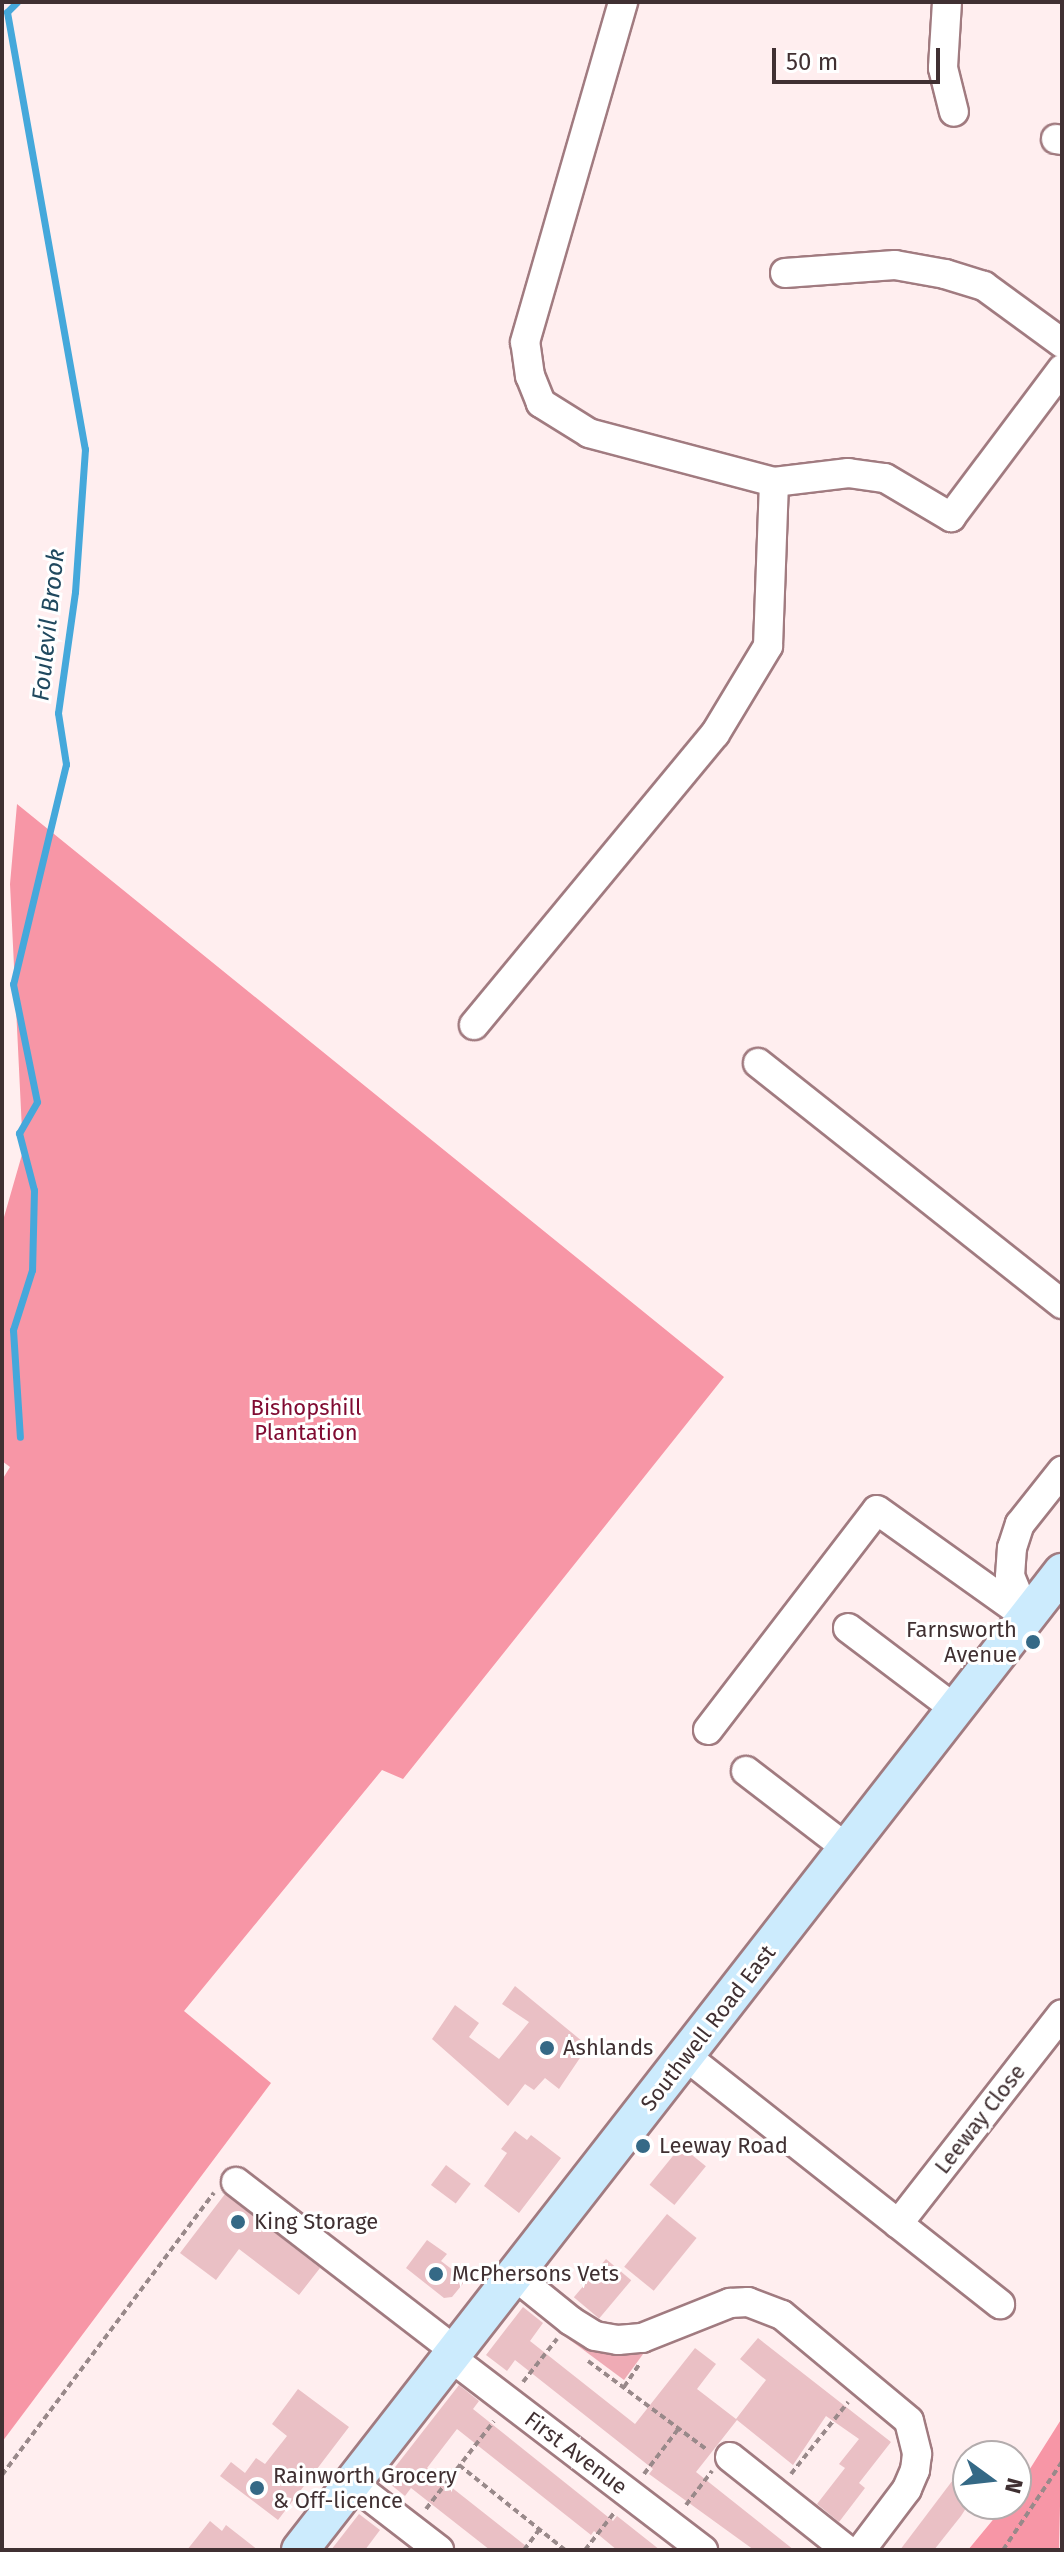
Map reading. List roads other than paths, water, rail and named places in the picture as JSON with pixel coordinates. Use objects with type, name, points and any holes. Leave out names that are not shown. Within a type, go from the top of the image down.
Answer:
[{"type":"main road","name":"Southwell Road East","points":[[300,2550],[451,2353],[687,2057],[845,1847],[1050,1595]]},
{"type":"street","points":[[623,2],[525,342],[530,376],[541,403],[589,433],[774,482],[848,473],[885,478],[951,517],[1062,369]]},
{"type":"street","points":[[947,2],[943,68],[954,112]]},
{"type":"street","points":[[785,273],[895,265],[945,274],[984,286],[1062,343]]},
{"type":"street","points":[[474,1025],[715,734],[768,646],[774,482]]},
{"type":"street","points":[[758,1063],[1062,1304]]},
{"type":"street","points":[[1050,1595],[1010,1576],[1012,1548],[1020,1524],[1062,1471]]},
{"type":"street","points":[[708,1730],[877,1510],[1050,1595]]},
{"type":"street","points":[[848,1628],[955,1709]]},
{"type":"street","points":[[746,1771],[845,1847]]},
{"type":"street","name":"Leeway Close","points":[[898,2224],[1062,2014]]},
{"type":"street","points":[[687,2057],[1002,2307]]},
{"type":"street","name":"First Avenue","points":[[236,2182],[509,2402],[703,2550]]},
{"type":"street","points":[[514,2275],[566,2335],[642,2338],[714,2309],[748,2302],[782,2315],[902,2411],[917,2454],[907,2489],[864,2548],[775,2494],[730,2457]]},
{"type":"street","points":[[352,2483],[439,2550]]},
{"type":"waterway","name":"Foulevil Brook","points":[[17,2],[7,12],[85,449],[75,592],[58,713],[66,764],[13,984],[37,1102],[19,1133],[34,1190],[32,1270],[13,1330],[20,1437]]},
{"type":"place","name":"Farnsworth Avenue","points":[[1033,1642]]},
{"type":"place","name":"Ashlands","points":[[547,2048]]},
{"type":"place","name":"Leeway Road","points":[[643,2146]]},
{"type":"place","name":"King Storage","points":[[238,2222]]},
{"type":"place","name":"McPhersons Vets","points":[[436,2274]]},
{"type":"place","name":"Rainworth Grocery & Off-licence","points":[[257,2488]]},
{"type":"park label","name":"Bishopshill Plantation","points":[[306,1420]]}]
